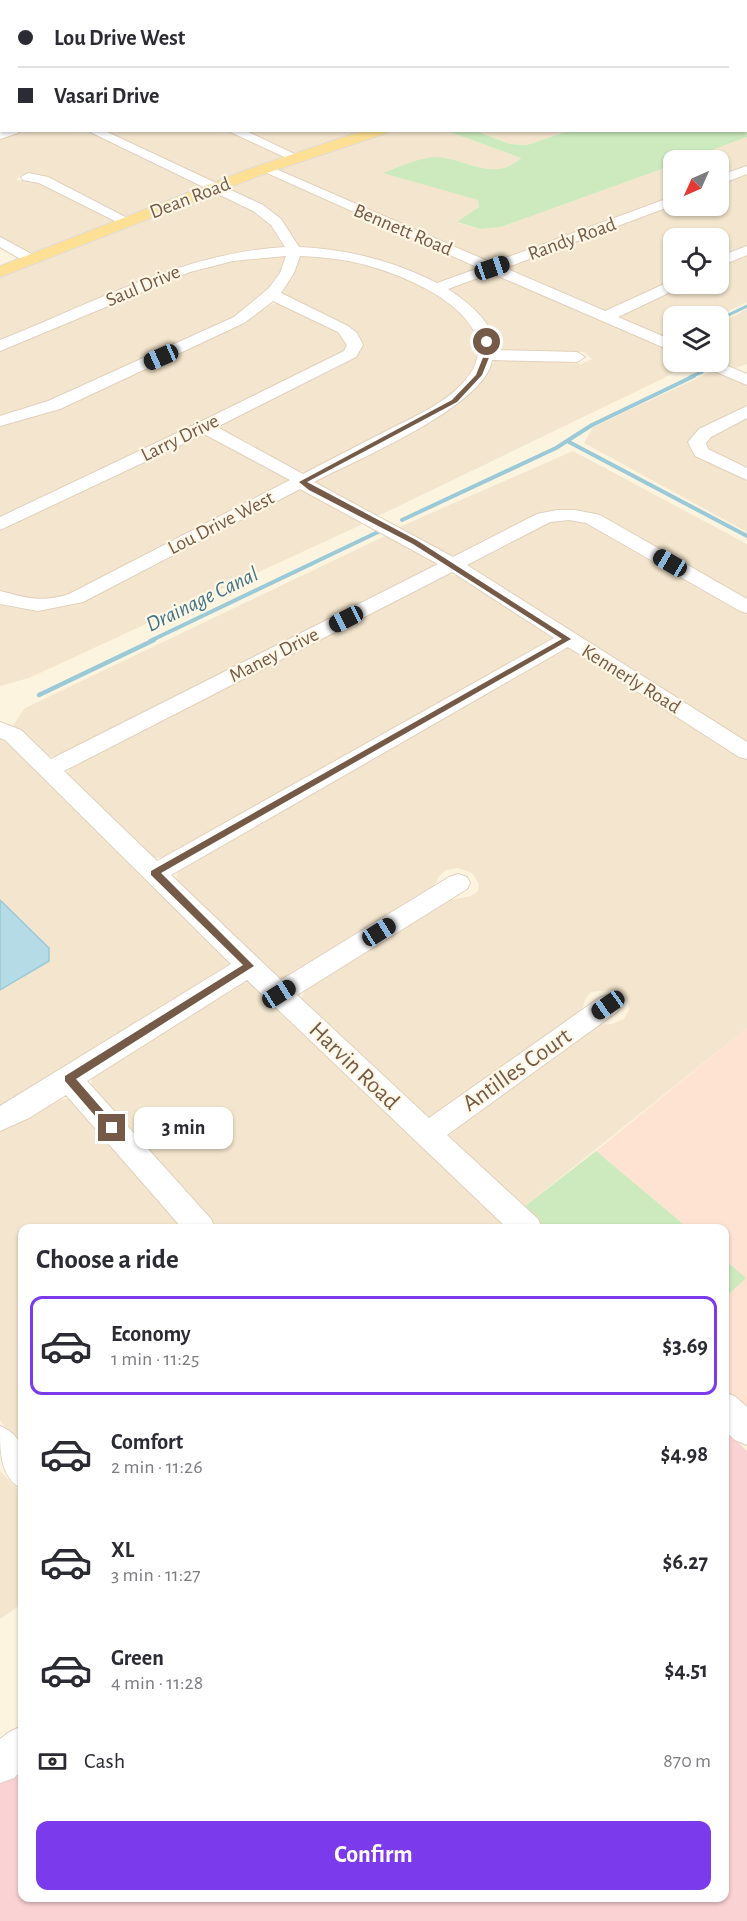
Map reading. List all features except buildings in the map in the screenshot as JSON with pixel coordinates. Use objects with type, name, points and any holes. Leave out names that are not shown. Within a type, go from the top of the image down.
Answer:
[{"type":"main road","name":"Dean Road","points":[[0,272],[264,169],[376,132]]},
{"type":"street","points":[[0,421],[54,405],[225,328],[260,306],[272,295],[291,265],[294,251],[284,233],[268,215],[245,201],[96,132]]},
{"type":"street","points":[[237,132],[297,158]]},
{"type":"street","name":"Bennett Road","points":[[264,169],[663,342]]},
{"type":"street","points":[[729,177],[747,170]]},
{"type":"street","points":[[28,177],[43,180],[128,222]]},
{"type":"street","name":"Randy Road","points":[[436,288],[602,229],[663,204]]},
{"type":"street","points":[[0,241],[32,260]]},
{"type":"street","points":[[729,258],[747,250]]},
{"type":"street","name":"Saul Drive","points":[[0,346],[191,266],[226,258],[294,251],[344,257],[381,265],[436,288],[457,301],[478,322],[487,342],[487,355]]},
{"type":"street","points":[[604,317],[663,290]]},
{"type":"street","name":"Larry Drive","points":[[0,524],[342,360],[350,354],[355,345],[351,336],[343,329],[272,295]]},
{"type":"street","points":[[487,355],[577,357]]},
{"type":"street","name":"Lou Drive West","points":[[0,597],[27,606],[61,603],[76,598],[454,401],[473,384],[487,355]]},
{"type":"street","points":[[747,411],[705,433],[697,442],[701,452],[747,475]]},
{"type":"street","name":"Kennerly Road","points":[[204,427],[293,474],[311,489],[452,564],[747,752]]},
{"type":"street","name":"Maney Drive","points":[[48,770],[544,518],[566,514],[593,519],[747,607]]},
{"type":"street","points":[[154,873],[568,639]]},
{"type":"street","name":"Harvin Road","points":[[0,729],[13,735],[249,966],[426,1135],[524,1224]]},
{"type":"street","points":[[279,994],[458,883]]},
{"type":"street","points":[[0,1119],[249,966]]},
{"type":"street","name":"Antilles Court","points":[[426,1135],[608,1005]]},
{"type":"street","points":[[69,1078],[197,1224]]},
{"type":"street","points":[[729,1413],[747,1429]]},
{"type":"street","points":[[0,1442],[18,1467]]},
{"type":"street","points":[[0,1764],[18,1748]]},
{"type":"shaded area","points":[[16,132],[89,132],[208,187],[128,217],[121,216],[40,174],[21,175],[16,180],[42,182],[119,221],[34,255],[0,237],[0,137]]},
{"type":"shaded area","points":[[99,132],[227,132],[284,155],[285,160],[217,183]]},
{"type":"shaded area","points":[[240,132],[362,132],[294,154]]},
{"type":"shaded area","points":[[384,132],[450,132],[521,158],[512,165],[496,171],[436,157],[436,186],[478,200],[479,207],[458,223],[479,229],[501,227],[663,169],[663,201],[491,264],[273,168]]},
{"type":"shaded area","points":[[480,132],[565,132],[527,145],[510,144]]},
{"type":"shaded area","points":[[747,137],[747,167],[729,174],[729,150],[712,150]]},
{"type":"shaded area","points":[[747,172],[747,247],[729,255],[729,228],[663,228],[663,286],[608,312],[601,312],[505,272],[504,267],[602,232],[663,207],[663,216],[729,216],[729,180]]},
{"type":"shaded area","points":[[263,173],[479,265],[479,269],[436,283],[300,247],[227,189],[227,185]]},
{"type":"shaded area","points":[[216,192],[244,203],[273,225],[285,245],[178,268],[0,344],[0,275]]},
{"type":"shaded area","points":[[309,253],[374,266],[423,285],[466,314],[481,343],[475,370],[454,396],[307,472],[295,470],[223,432],[219,426],[343,365],[354,357],[358,337],[283,296],[281,291],[301,256]]},
{"type":"shaded area","points":[[747,254],[747,302],[729,311],[729,306],[663,306],[663,340],[616,316],[663,294],[729,294],[729,262]]},
{"type":"shaded area","points":[[278,255],[285,257],[287,261],[277,283],[226,324],[49,403],[0,418],[0,350],[177,275],[212,263]]},
{"type":"shaded area","points":[[486,273],[500,275],[663,348],[663,372],[674,372],[374,518],[315,485],[316,479],[458,404],[477,387],[495,360],[562,360],[581,364],[592,359],[584,352],[499,352],[494,350],[480,315],[448,289],[450,286]]},
{"type":"shaded area","points":[[277,303],[285,304],[342,334],[348,344],[343,355],[0,521],[0,425],[247,320]]},
{"type":"shaded area","points":[[747,309],[747,364],[733,369],[729,368],[729,319]]},
{"type":"shaded area","points":[[711,372],[723,372],[747,383],[747,407],[694,434],[690,441],[747,480],[747,532],[584,443],[593,427]]},
{"type":"shaded area","points":[[747,417],[747,471],[713,454],[704,446],[709,436]]},
{"type":"shaded area","points":[[201,435],[208,435],[288,478],[288,482],[73,595],[39,602],[6,595],[0,590],[0,529]]},
{"type":"shaded area","points":[[573,451],[747,544],[747,601],[597,516],[582,511],[562,510],[543,513],[460,555],[449,556],[397,528]]},
{"type":"shaded area","points":[[308,492],[365,523],[29,678],[0,686],[0,603],[9,607],[35,611],[81,601],[289,493]]},
{"type":"shaded area","points":[[579,518],[747,613],[747,747],[467,567],[467,564],[549,521]]},
{"type":"shaded area","points":[[389,534],[434,560],[434,566],[62,756],[40,753],[12,727],[25,708]]},
{"type":"shaded area","points":[[447,574],[463,577],[553,635],[554,639],[167,858],[151,858],[68,778],[68,772],[74,764]]},
{"type":"shaded area","points":[[567,649],[577,650],[747,759],[747,1028],[520,1210],[449,1144],[449,1135],[451,1131],[596,1025],[612,1024],[624,1019],[629,1009],[628,1002],[622,995],[612,990],[591,992],[585,999],[582,1012],[431,1117],[422,1117],[301,1005],[302,996],[306,987],[444,901],[471,896],[478,891],[479,884],[472,873],[458,868],[446,870],[439,876],[432,891],[289,978],[279,979],[175,881],[179,869],[557,652]]},
{"type":"shaded area","points":[[0,735],[230,955],[231,964],[0,1110],[0,990],[49,961],[48,948],[0,900]]},
{"type":"shaded area","points":[[249,982],[260,985],[513,1224],[212,1224],[91,1089],[92,1076],[237,984]]},
{"type":"shaded area","points":[[747,1028],[747,1416],[729,1400],[729,1294],[745,1278],[729,1264],[729,1224],[683,1224],[596,1151]]},
{"type":"shaded area","points":[[68,1099],[77,1105],[181,1224],[18,1224],[18,1446],[0,1420],[0,1127],[52,1100]]},
{"type":"shaded area","points":[[729,1434],[747,1451],[747,1921],[0,1921],[0,1777],[18,1761],[18,1902],[729,1902]]},
{"type":"shaded area","points":[[0,1471],[18,1489],[18,1607],[0,1619]]},
{"type":"green space","points":[[450,132],[479,132],[510,144],[527,145],[565,132],[747,132],[747,137],[712,150],[663,150],[663,169],[501,227],[480,229],[457,222],[479,207],[478,200],[383,173],[430,157],[490,169],[500,169],[521,158]]},
{"type":"green space","points":[[596,1151],[683,1224],[536,1224],[520,1210]]},
{"type":"green space","points":[[729,1263],[746,1278],[729,1294]]},
{"type":"water","points":[[0,900],[49,948],[49,961],[0,990]]},
{"type":"waterway","points":[[729,315],[747,306]]},
{"type":"waterway","name":"Drainage Canal","points":[[690,377],[702,372]]},
{"type":"waterway","name":"Drainage Canal","points":[[402,520],[556,448],[592,425],[694,376]]},
{"type":"waterway","name":"Drainage Canal","points":[[569,442],[747,536]]},
{"type":"waterway","name":"Drainage Canal","points":[[150,641],[378,532]]},
{"type":"waterway","name":"Drainage Canal","points":[[39,695],[154,640]]},
{"type":"route","points":[[112,1128],[69,1078],[249,966],[154,873],[568,639],[452,564],[311,489],[302,482],[436,412],[466,392],[483,367],[487,355],[487,342]]}]
